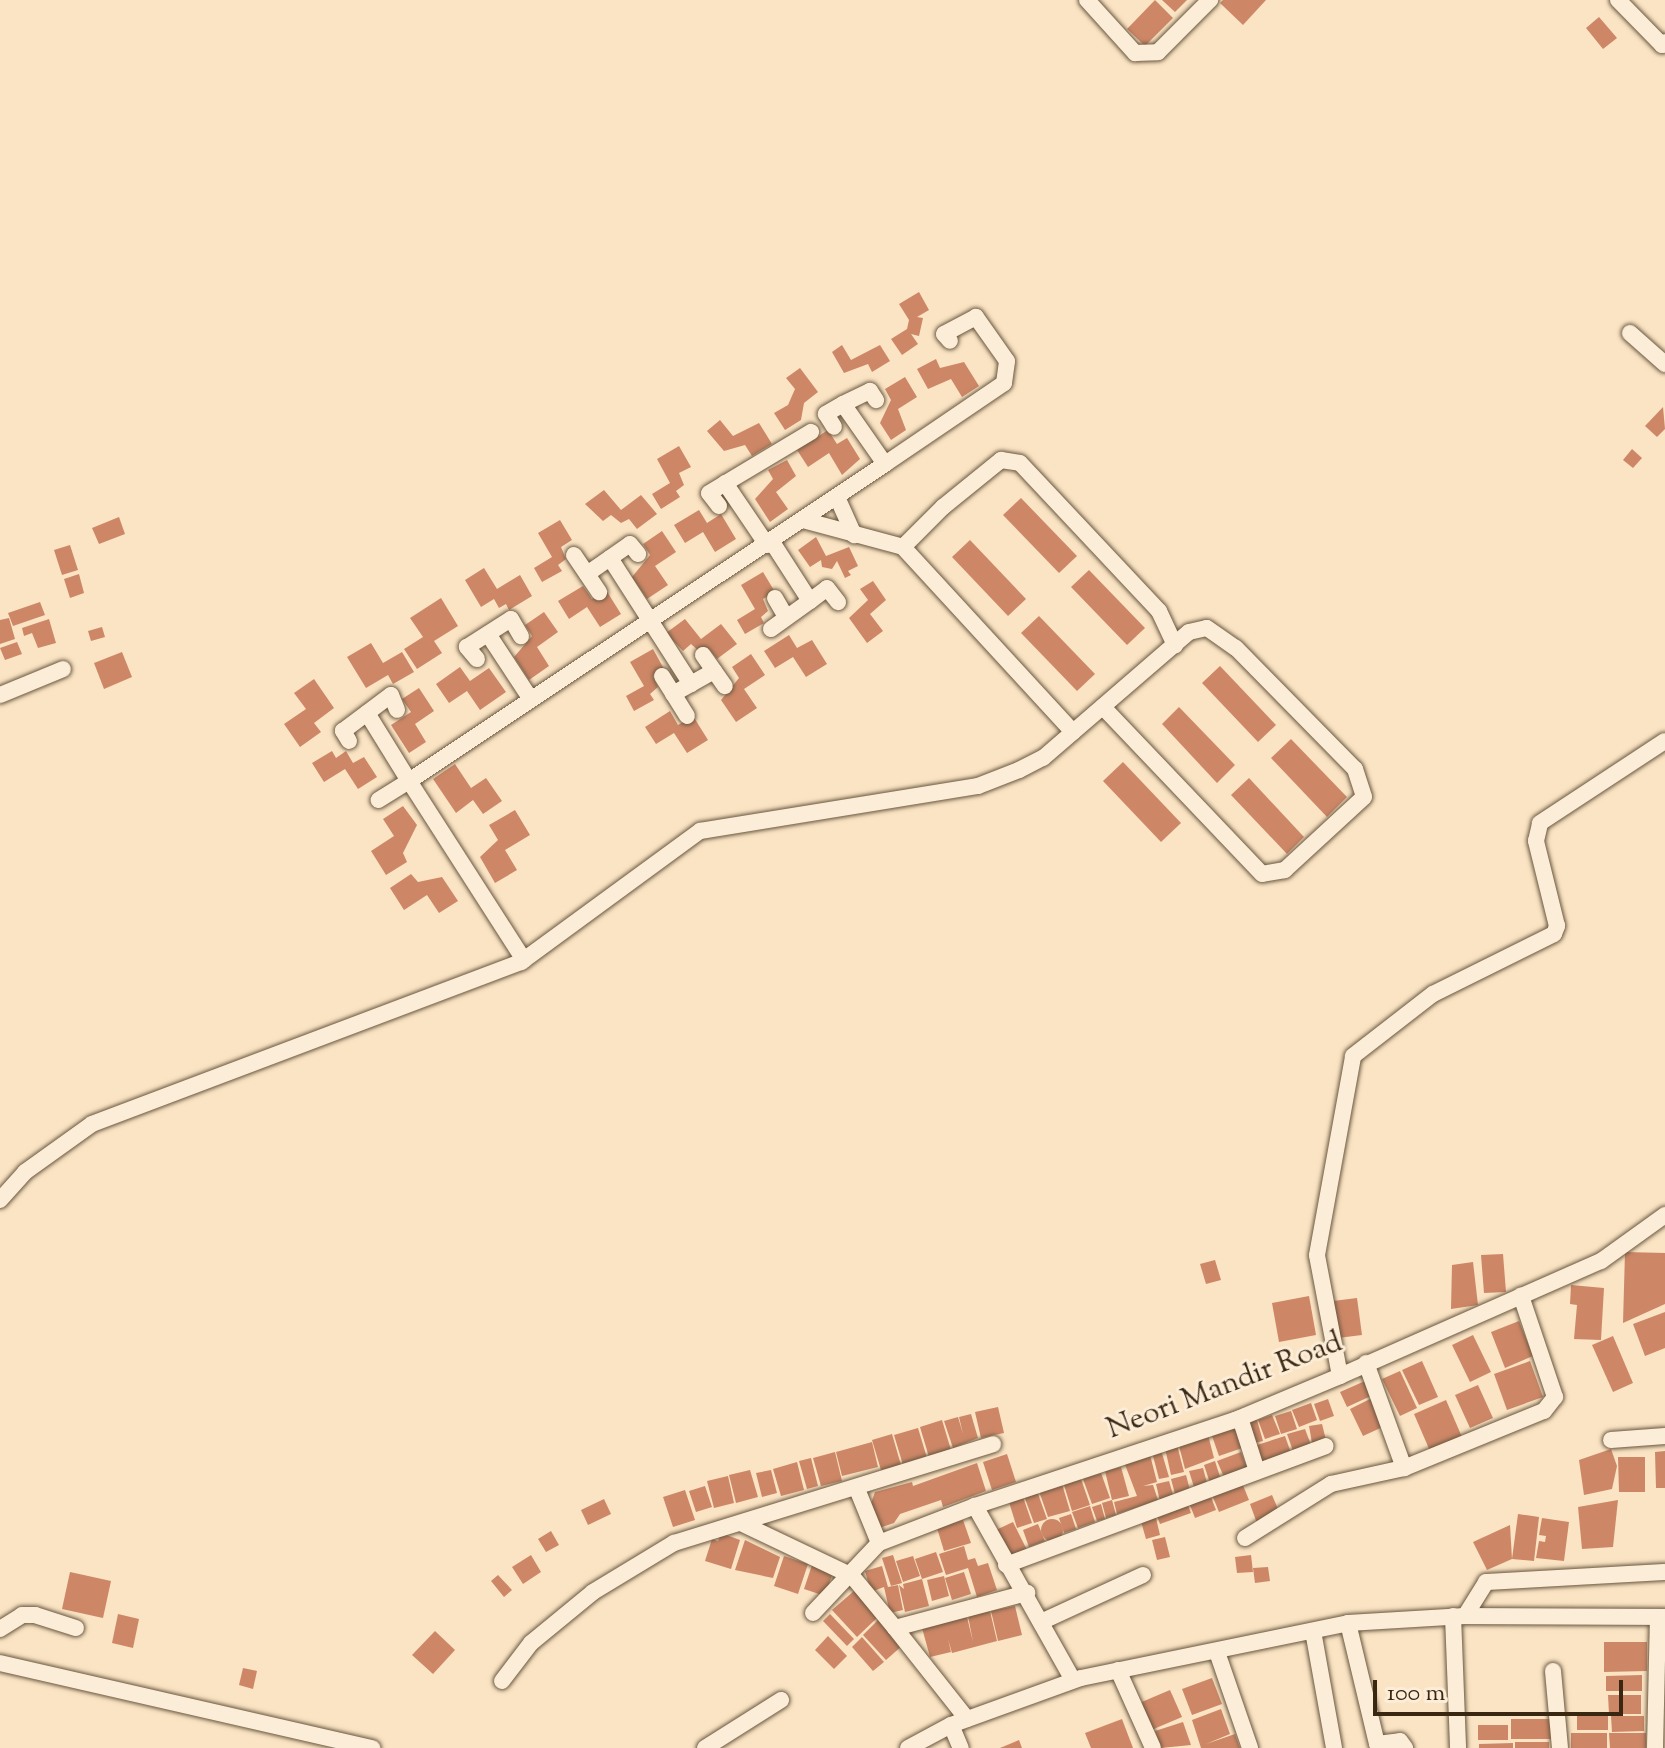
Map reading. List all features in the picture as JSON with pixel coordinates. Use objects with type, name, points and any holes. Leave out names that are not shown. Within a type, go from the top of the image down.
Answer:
[{"type":"street","points":[[1087,0],[1135,53],[1158,52],[1210,0]]},
{"type":"street","points":[[1618,0],[1662,45],[1665,42]]},
{"type":"street","points":[[379,800],[651,618],[770,543],[1004,383],[1007,361],[976,317],[944,334],[950,341]]},
{"type":"street","points":[[1630,333],[1665,364]]},
{"type":"street","points":[[834,427],[826,414],[870,391],[876,400]]},
{"type":"street","points":[[843,404],[885,464]]},
{"type":"street","points":[[719,506],[709,493],[811,432]]},
{"type":"street","points":[[903,547],[1001,460],[1020,463],[1159,611],[1175,646]]},
{"type":"street","points":[[725,483],[810,601]]},
{"type":"street","points":[[837,497],[854,535]]},
{"type":"street","points":[[803,520],[903,547],[1073,732]]},
{"type":"street","points":[[587,574],[630,544],[638,554]]},
{"type":"street","points":[[574,555],[599,592]]},
{"type":"street","points":[[610,558],[691,684]]},
{"type":"street","points":[[771,629],[827,588],[838,602]]},
{"type":"street","points":[[775,598],[786,617]]},
{"type":"street","points":[[477,659],[467,647],[511,619],[521,636]]},
{"type":"street","points":[[0,1200],[25,1172],[92,1124],[524,960],[700,831],[978,786],[1043,758],[1189,632],[1207,628],[1236,648],[1355,769],[1364,797],[1285,870],[1262,874],[1103,707]]},
{"type":"street","points":[[488,634],[530,698]]},
{"type":"street","points":[[703,655],[725,686]]},
{"type":"street","points":[[0,695],[63,669]]},
{"type":"street","points":[[673,694],[714,671]]},
{"type":"street","points":[[662,676],[687,716]]},
{"type":"street","points":[[349,741],[343,731],[391,695],[397,710]]},
{"type":"street","points":[[367,713],[524,960]]},
{"type":"street","points":[[1340,1376],[1317,1255],[1353,1056],[1433,994],[1554,934],[1557,926],[1536,841],[1540,823],[1665,741]]},
{"type":"street","name":"Neori Mandir Road","points":[[879,1543],[975,1506],[1240,1418],[1601,1261],[1665,1215]]},
{"type":"street","points":[[1245,1538],[1331,1484],[1404,1468],[1522,1423],[1555,1397],[1521,1296]]},
{"type":"street","points":[[1366,1363],[1404,1468]]},
{"type":"street","points":[[1240,1418],[1257,1471]]},
{"type":"street","points":[[1611,1440],[1665,1436]]},
{"type":"street","points":[[502,1681],[531,1643],[593,1592],[674,1543],[857,1489],[993,1444]]},
{"type":"street","points":[[1006,1565],[1326,1446]]},
{"type":"street","points":[[813,1613],[852,1576],[879,1543],[857,1489]]},
{"type":"street","points":[[975,1506],[1006,1565],[1043,1621],[1073,1680]]},
{"type":"street","points":[[743,1524],[852,1576],[895,1628],[959,1722],[961,1748]]},
{"type":"street","points":[[1458,1748],[1459,1616],[1486,1582],[1665,1572]]},
{"type":"street","points":[[1043,1621],[1143,1575]]},
{"type":"street","points":[[895,1628],[1027,1593]]},
{"type":"street","points":[[0,1629],[22,1615],[35,1615],[76,1628]]},
{"type":"street","points":[[908,1748],[959,1722],[1073,1680],[1348,1623],[1459,1616],[1662,1617],[1655,1748]]},
{"type":"street","points":[[1348,1623],[1377,1744],[1400,1741],[1405,1748]]},
{"type":"street","points":[[1313,1631],[1334,1748]]},
{"type":"street","points":[[1217,1652],[1250,1748]]},
{"type":"street","points":[[0,1663],[372,1748]]},
{"type":"street","points":[[1118,1670],[1153,1748]]},
{"type":"street","points":[[1553,1671],[1560,1748]]},
{"type":"street","points":[[705,1748],[781,1700]]},
{"type":"building","points":[[1155,0],[1173,18],[1145,46],[1127,29]]},
{"type":"building","points":[[1162,0],[1187,0],[1175,12]]},
{"type":"building","points":[[1223,0],[1266,0],[1243,25],[1220,3]]},
{"type":"building","points":[[1599,17],[1617,38],[1603,49],[1586,28]]},
{"type":"building","points":[[919,292],[929,310],[917,317],[923,318],[919,336],[911,334],[918,344],[902,355],[891,339],[907,329],[909,320],[899,304]]},
{"type":"building","points":[[842,345],[851,360],[880,345],[890,361],[872,372],[868,364],[844,373],[832,352]]},
{"type":"building","points":[[936,359],[940,368],[964,362],[979,386],[962,397],[951,379],[928,389],[917,369]]},
{"type":"building","points":[[800,368],[818,392],[804,403],[801,420],[785,430],[774,413],[788,405],[795,389],[786,378]]},
{"type":"building","points":[[905,377],[917,397],[898,409],[906,430],[891,440],[880,423],[891,400],[885,389]]},
{"type":"building","points":[[1663,407],[1665,429],[1657,437],[1645,426]]},
{"type":"building","points":[[720,420],[733,436],[759,423],[772,444],[752,456],[745,445],[724,451],[707,431]]},
{"type":"building","points":[[828,430],[837,444],[847,438],[860,459],[842,475],[829,453],[808,467],[797,450]]},
{"type":"building","points":[[679,446],[691,467],[679,473],[684,485],[676,491],[680,497],[661,509],[652,494],[670,483],[657,459]]},
{"type":"building","points":[[1632,449],[1642,458],[1633,468],[1623,460]]},
{"type":"building","points":[[787,460],[796,476],[776,492],[788,509],[770,522],[755,499],[773,479],[768,470]]},
{"type":"building","points":[[604,490],[621,510],[641,495],[657,514],[637,529],[629,519],[621,523],[611,515],[603,521],[585,504]]},
{"type":"building","points":[[1021,498],[1077,556],[1059,573],[1003,515]]},
{"type":"building","points":[[699,510],[707,523],[721,514],[736,539],[715,552],[703,532],[685,543],[674,525]]},
{"type":"building","points":[[119,517],[125,534],[99,544],[92,528]]},
{"type":"building","points":[[560,520],[572,540],[561,547],[566,559],[558,565],[562,571],[542,582],[534,568],[552,557],[538,533]]},
{"type":"building","points":[[662,531],[676,552],[655,566],[668,585],[647,599],[632,577],[650,555],[643,544]]},
{"type":"building","points":[[816,537],[826,556],[849,547],[858,566],[848,571],[851,575],[845,578],[837,561],[832,569],[822,567],[821,560],[810,567],[798,550]]},
{"type":"building","points":[[970,540],[1026,599],[1008,616],[952,557]]},
{"type":"building","points":[[70,545],[78,570],[62,575],[54,550]]},
{"type":"building","points":[[484,568],[497,589],[520,575],[532,596],[509,610],[506,604],[499,608],[494,599],[481,607],[465,580]]},
{"type":"building","points":[[1089,570],[1145,628],[1127,645],[1071,587]]},
{"type":"building","points":[[763,572],[775,592],[763,599],[768,611],[761,617],[764,623],[745,634],[737,620],[755,609],[741,585]]},
{"type":"building","points":[[79,574],[84,593],[70,598],[64,579]]},
{"type":"building","points":[[873,581],[886,600],[870,614],[883,631],[867,643],[849,618],[868,600],[860,589]]},
{"type":"building","points":[[583,586],[592,599],[606,590],[621,614],[600,627],[587,607],[569,619],[558,601]]},
{"type":"building","points":[[441,598],[458,626],[434,641],[442,653],[417,669],[404,649],[423,637],[410,618]]},
{"type":"building","points":[[40,602],[45,615],[13,626],[8,613]]},
{"type":"building","points":[[544,612],[558,632],[537,647],[549,666],[529,680],[514,657],[532,636],[525,625]]},
{"type":"building","points":[[1039,616],[1095,674],[1077,691],[1021,633]]},
{"type":"building","points":[[9,618],[15,639],[0,644],[0,620]]},
{"type":"building","points":[[49,619],[56,643],[38,648],[32,633],[24,636],[22,628]]},
{"type":"building","points":[[685,619],[701,639],[721,624],[737,644],[717,659],[709,649],[701,653],[691,644],[683,651],[666,633]]},
{"type":"building","points":[[102,627],[105,637],[91,641],[88,631]]},
{"type":"building","points":[[789,635],[797,648],[812,640],[827,664],[806,677],[793,657],[775,668],[764,651]]},
{"type":"building","points":[[17,642],[22,654],[5,660],[0,648]]},
{"type":"building","points":[[371,643],[383,663],[402,652],[414,672],[393,684],[388,675],[366,688],[347,657]]},
{"type":"building","points":[[653,649],[664,669],[653,676],[658,687],[650,694],[654,700],[634,711],[626,696],[644,686],[630,662]]},
{"type":"building","points":[[122,652],[132,677],[104,689],[94,663]]},
{"type":"building","points":[[751,654],[765,675],[744,689],[757,708],[736,722],[721,700],[739,678],[732,667]]},
{"type":"building","points":[[1220,666],[1276,725],[1258,742],[1202,683]]},
{"type":"building","points":[[460,667],[470,681],[489,668],[506,692],[480,710],[467,691],[449,703],[436,684]]},
{"type":"building","points":[[314,679],[334,708],[314,723],[321,732],[300,747],[284,724],[306,709],[294,693]]},
{"type":"building","points":[[419,688],[434,711],[415,724],[426,742],[409,753],[391,725],[411,712],[402,699]]},
{"type":"building","points":[[1179,707],[1235,765],[1217,783],[1162,724]]},
{"type":"building","points":[[670,711],[678,725],[693,716],[708,740],[687,753],[674,733],[656,744],[645,727]]},
{"type":"building","points":[[1291,739],[1347,797],[1327,817],[1271,758]]},
{"type":"building","points":[[332,751],[336,758],[346,751],[353,763],[364,757],[377,777],[358,789],[345,769],[324,782],[312,763]]},
{"type":"building","points":[[1123,762],[1181,823],[1161,842],[1103,781]]},
{"type":"building","points":[[455,764],[471,788],[486,778],[502,801],[483,814],[473,800],[456,813],[433,779]]},
{"type":"building","points":[[1249,778],[1304,837],[1287,854],[1231,795]]},
{"type":"building","points":[[403,806],[417,825],[403,853],[407,862],[386,875],[371,851],[394,836],[383,819]]},
{"type":"building","points":[[515,810],[530,835],[505,850],[517,870],[495,883],[480,857],[498,840],[489,825]]},
{"type":"building","points":[[411,874],[418,882],[442,877],[458,901],[439,913],[427,895],[404,910],[390,888]]},
{"type":"building","points":[[1625,1252],[1665,1253],[1665,1304],[1623,1323]]},
{"type":"building","points":[[1503,1254],[1506,1292],[1484,1293],[1481,1255]]},
{"type":"building","points":[[1215,1260],[1221,1280],[1206,1284],[1200,1264]]},
{"type":"building","points":[[1473,1262],[1478,1305],[1451,1309],[1452,1265]]},
{"type":"building","points":[[1571,1285],[1604,1288],[1601,1340],[1574,1339],[1577,1305],[1570,1304]]},
{"type":"building","points":[[1309,1296],[1316,1335],[1279,1342],[1272,1303]]},
{"type":"building","points":[[1357,1298],[1362,1335],[1338,1338],[1333,1301]]},
{"type":"building","points":[[1665,1312],[1665,1348],[1645,1356],[1633,1324]]},
{"type":"building","points":[[1519,1321],[1533,1356],[1505,1368],[1491,1332]]},
{"type":"building","points":[[1473,1335],[1491,1372],[1470,1382],[1452,1345]]},
{"type":"building","points":[[1613,1336],[1633,1383],[1613,1392],[1592,1345]]},
{"type":"building","points":[[1422,1361],[1438,1397],[1419,1405],[1402,1370]]},
{"type":"building","points":[[1530,1361],[1543,1397],[1507,1410],[1494,1374]]},
{"type":"building","points":[[1400,1371],[1417,1408],[1400,1416],[1382,1379]]},
{"type":"building","points":[[1365,1381],[1371,1396],[1347,1407],[1340,1392]]},
{"type":"building","points":[[1478,1385],[1493,1418],[1470,1428],[1455,1395]]},
{"type":"building","points":[[1374,1397],[1387,1425],[1363,1436],[1350,1409]]},
{"type":"building","points":[[1328,1399],[1334,1416],[1320,1421],[1314,1404]]},
{"type":"building","points":[[1446,1400],[1462,1437],[1430,1451],[1414,1414]]},
{"type":"building","points":[[1311,1403],[1317,1420],[1299,1427],[1292,1410]]},
{"type":"building","points":[[998,1407],[1004,1433],[981,1438],[975,1412]]},
{"type":"building","points":[[1291,1411],[1297,1429],[1281,1434],[1275,1416]]},
{"type":"building","points":[[971,1414],[978,1438],[953,1448],[944,1421],[958,1417],[963,1434],[959,1417]]},
{"type":"building","points":[[1272,1415],[1280,1434],[1265,1439],[1258,1420]]},
{"type":"building","points":[[942,1420],[951,1450],[929,1457],[920,1427]]},
{"type":"building","points":[[1257,1420],[1263,1441],[1250,1444],[1244,1423]]},
{"type":"building","points":[[1241,1424],[1248,1446],[1219,1456],[1211,1433]]},
{"type":"building","points":[[1322,1424],[1326,1440],[1312,1443],[1309,1426]]},
{"type":"building","points":[[918,1428],[927,1458],[903,1465],[894,1435]]},
{"type":"building","points":[[1305,1429],[1311,1445],[1293,1451],[1287,1434]]},
{"type":"building","points":[[892,1434],[901,1465],[881,1470],[872,1440]]},
{"type":"building","points":[[1208,1435],[1214,1458],[1185,1469],[1178,1442]]},
{"type":"building","points":[[1285,1436],[1291,1453],[1257,1464],[1251,1447]]},
{"type":"building","points":[[872,1442],[878,1467],[842,1476],[836,1452]]},
{"type":"building","points":[[1177,1445],[1184,1472],[1171,1475],[1165,1448]]},
{"type":"building","points":[[1611,1449],[1617,1466],[1612,1489],[1584,1495],[1579,1460]]},
{"type":"building","points":[[1161,1450],[1169,1477],[1159,1479],[1152,1452]]},
{"type":"building","points":[[1665,1451],[1665,1488],[1656,1488],[1655,1452]]},
{"type":"building","points":[[835,1452],[842,1481],[821,1486],[813,1458]]},
{"type":"building","points":[[1241,1452],[1247,1468],[1224,1477],[1217,1461]]},
{"type":"building","points":[[1007,1454],[1016,1482],[992,1490],[983,1462]]},
{"type":"building","points":[[1150,1455],[1157,1482],[1143,1486],[1153,1485],[1158,1500],[1117,1514],[1114,1502],[1137,1496],[1124,1462]]},
{"type":"building","points":[[1618,1457],[1645,1457],[1645,1492],[1619,1492]]},
{"type":"building","points":[[811,1458],[818,1486],[807,1489],[799,1461]]},
{"type":"building","points":[[1215,1461],[1221,1480],[1210,1483],[1204,1465]]},
{"type":"building","points":[[797,1462],[804,1490],[781,1496],[773,1469]]},
{"type":"building","points":[[977,1463],[986,1491],[943,1507],[941,1500],[900,1514],[894,1523],[876,1529],[869,1509],[875,1492],[912,1482],[913,1486]]},
{"type":"building","points":[[1121,1467],[1129,1496],[1112,1500],[1105,1471]]},
{"type":"building","points":[[1203,1468],[1207,1483],[1194,1487],[1189,1471]]},
{"type":"building","points":[[750,1470],[758,1497],[736,1503],[729,1475]]},
{"type":"building","points":[[771,1470],[777,1493],[762,1497],[756,1473]]},
{"type":"building","points":[[1101,1473],[1110,1498],[1092,1504],[1083,1479]]},
{"type":"building","points":[[1186,1475],[1190,1490],[1175,1494],[1171,1479]]},
{"type":"building","points":[[728,1476],[734,1503],[714,1508],[707,1481]]},
{"type":"building","points":[[1240,1478],[1249,1500],[1219,1512],[1210,1490]]},
{"type":"building","points":[[1081,1479],[1090,1505],[1072,1511],[1064,1485]]},
{"type":"building","points":[[1169,1481],[1174,1498],[1160,1501],[1156,1484]]},
{"type":"building","points":[[1062,1484],[1070,1511],[1048,1517],[1039,1491]]},
{"type":"building","points":[[705,1486],[712,1507],[696,1512],[689,1491]]},
{"type":"building","points":[[685,1490],[695,1520],[673,1527],[663,1497]]},
{"type":"building","points":[[1037,1491],[1047,1519],[1034,1523],[1024,1496]]},
{"type":"building","points":[[1209,1492],[1216,1510],[1195,1518],[1188,1500]]},
{"type":"building","points":[[1272,1495],[1281,1516],[1258,1526],[1250,1504]]},
{"type":"building","points":[[1023,1497],[1032,1523],[1017,1528],[1009,1502]]},
{"type":"building","points":[[604,1499],[611,1514],[588,1525],[581,1510]]},
{"type":"building","points":[[1112,1500],[1116,1515],[1106,1518],[1102,1503]]},
{"type":"building","points":[[1186,1500],[1191,1513],[1160,1524],[1155,1511]]},
{"type":"building","points":[[1618,1500],[1613,1547],[1582,1549],[1578,1507]]},
{"type":"building","points":[[1101,1504],[1105,1519],[1097,1521],[1092,1507]]},
{"type":"building","points":[[1090,1506],[1095,1522],[1078,1528],[1072,1512]]},
{"type":"building","points":[[1071,1514],[1076,1529],[1064,1533],[1059,1518]]},
{"type":"building","points":[[1155,1514],[1160,1535],[1146,1539],[1140,1518]]},
{"type":"building","points":[[1518,1514],[1539,1517],[1534,1561],[1512,1559]]},
{"type":"building","points":[[1542,1518],[1569,1522],[1564,1561],[1536,1558],[1539,1541],[1545,1542],[1546,1536],[1539,1535]]},
{"type":"building","points":[[1052,1519],[1063,1530],[1052,1541],[1041,1530]]},
{"type":"building","points":[[963,1520],[971,1543],[944,1551],[937,1528]]},
{"type":"building","points":[[1013,1522],[1028,1552],[1007,1561],[996,1530]]},
{"type":"building","points":[[1038,1524],[1045,1541],[1029,1547],[1023,1530]]},
{"type":"building","points":[[1510,1525],[1512,1559],[1487,1570],[1473,1542]]},
{"type":"building","points":[[551,1531],[559,1545],[546,1552],[538,1539]]},
{"type":"building","points":[[721,1533],[740,1540],[731,1569],[705,1561],[712,1539],[718,1541]]},
{"type":"building","points":[[1165,1537],[1170,1557],[1157,1560],[1152,1540]]},
{"type":"building","points":[[745,1540],[780,1557],[773,1578],[735,1570]]},
{"type":"building","points":[[964,1546],[968,1560],[975,1558],[978,1566],[988,1563],[997,1590],[977,1597],[968,1568],[946,1575],[939,1554]]},
{"type":"building","points":[[936,1552],[943,1572],[922,1579],[915,1559]]},
{"type":"building","points":[[531,1555],[541,1572],[523,1584],[512,1567]]},
{"type":"building","points":[[893,1555],[902,1583],[891,1586],[882,1558]]},
{"type":"building","points":[[1251,1555],[1253,1572],[1237,1573],[1235,1557]]},
{"type":"building","points":[[784,1556],[808,1564],[798,1594],[774,1586]]},
{"type":"building","points":[[913,1556],[920,1576],[903,1582],[896,1561]]},
{"type":"building","points":[[812,1565],[833,1572],[825,1596],[804,1589]]},
{"type":"building","points":[[882,1566],[888,1587],[898,1585],[903,1610],[890,1613],[884,1587],[871,1592],[865,1571]]},
{"type":"building","points":[[1268,1567],[1270,1581],[1255,1583],[1253,1568]]},
{"type":"building","points":[[70,1572],[111,1581],[103,1618],[62,1609]]},
{"type":"building","points":[[964,1572],[971,1594],[952,1600],[945,1578]]},
{"type":"building","points":[[498,1575],[512,1590],[504,1597],[491,1581]]},
{"type":"building","points":[[944,1576],[949,1596],[932,1601],[927,1580]]},
{"type":"building","points":[[922,1579],[929,1606],[905,1612],[899,1585],[904,1589],[903,1584]]},
{"type":"building","points":[[854,1591],[878,1617],[857,1637],[832,1610]]},
{"type":"building","points":[[1015,1606],[1022,1635],[998,1641],[991,1611]]},
{"type":"building","points":[[990,1611],[997,1641],[952,1653],[948,1639],[951,1652],[930,1657],[922,1628],[967,1617],[973,1642],[968,1616]]},
{"type":"building","points":[[118,1614],[139,1619],[133,1648],[112,1643]]},
{"type":"building","points":[[830,1614],[854,1639],[847,1646],[823,1621]]},
{"type":"building","points":[[879,1619],[903,1645],[886,1660],[863,1635]]},
{"type":"building","points":[[435,1631],[455,1650],[433,1674],[412,1655]]},
{"type":"building","points":[[828,1636],[847,1656],[834,1669],[815,1650]]},
{"type":"building","points":[[862,1637],[884,1662],[873,1671],[852,1647]]},
{"type":"building","points":[[1604,1642],[1647,1642],[1647,1671],[1604,1672]]},
{"type":"building","points":[[243,1668],[257,1671],[253,1689],[239,1685]]},
{"type":"building","points":[[1642,1675],[1642,1691],[1606,1691],[1606,1676]]},
{"type":"building","points":[[1212,1678],[1222,1704],[1192,1715],[1182,1689]]},
{"type":"building","points":[[1170,1690],[1182,1717],[1149,1731],[1137,1704]]},
{"type":"building","points":[[1608,1695],[1641,1695],[1641,1714],[1609,1714]]},
{"type":"building","points":[[1221,1709],[1230,1734],[1206,1744],[1235,1734],[1240,1748],[1201,1748],[1192,1720]]},
{"type":"building","points":[[1577,1713],[1608,1713],[1608,1730],[1577,1730]]},
{"type":"building","points":[[1611,1716],[1644,1716],[1644,1731],[1612,1732]]},
{"type":"building","points":[[1122,1719],[1133,1748],[1091,1748],[1085,1733]]},
{"type":"building","points":[[1511,1719],[1551,1719],[1551,1739],[1511,1739]]},
{"type":"building","points":[[1183,1722],[1191,1745],[1161,1748],[1155,1731]]},
{"type":"building","points":[[1478,1725],[1508,1725],[1508,1740],[1478,1740]]},
{"type":"building","points":[[1571,1733],[1607,1733],[1607,1748],[1571,1748]]},
{"type":"building","points":[[1609,1733],[1646,1733],[1646,1748],[1610,1748]]},
{"type":"building","points":[[1019,1740],[1022,1748],[1000,1748]]},
{"type":"building","points":[[1515,1742],[1549,1742],[1549,1748],[1515,1748]]},
{"type":"building","points":[[1513,1743],[1513,1748],[1479,1748],[1479,1744]]}]
